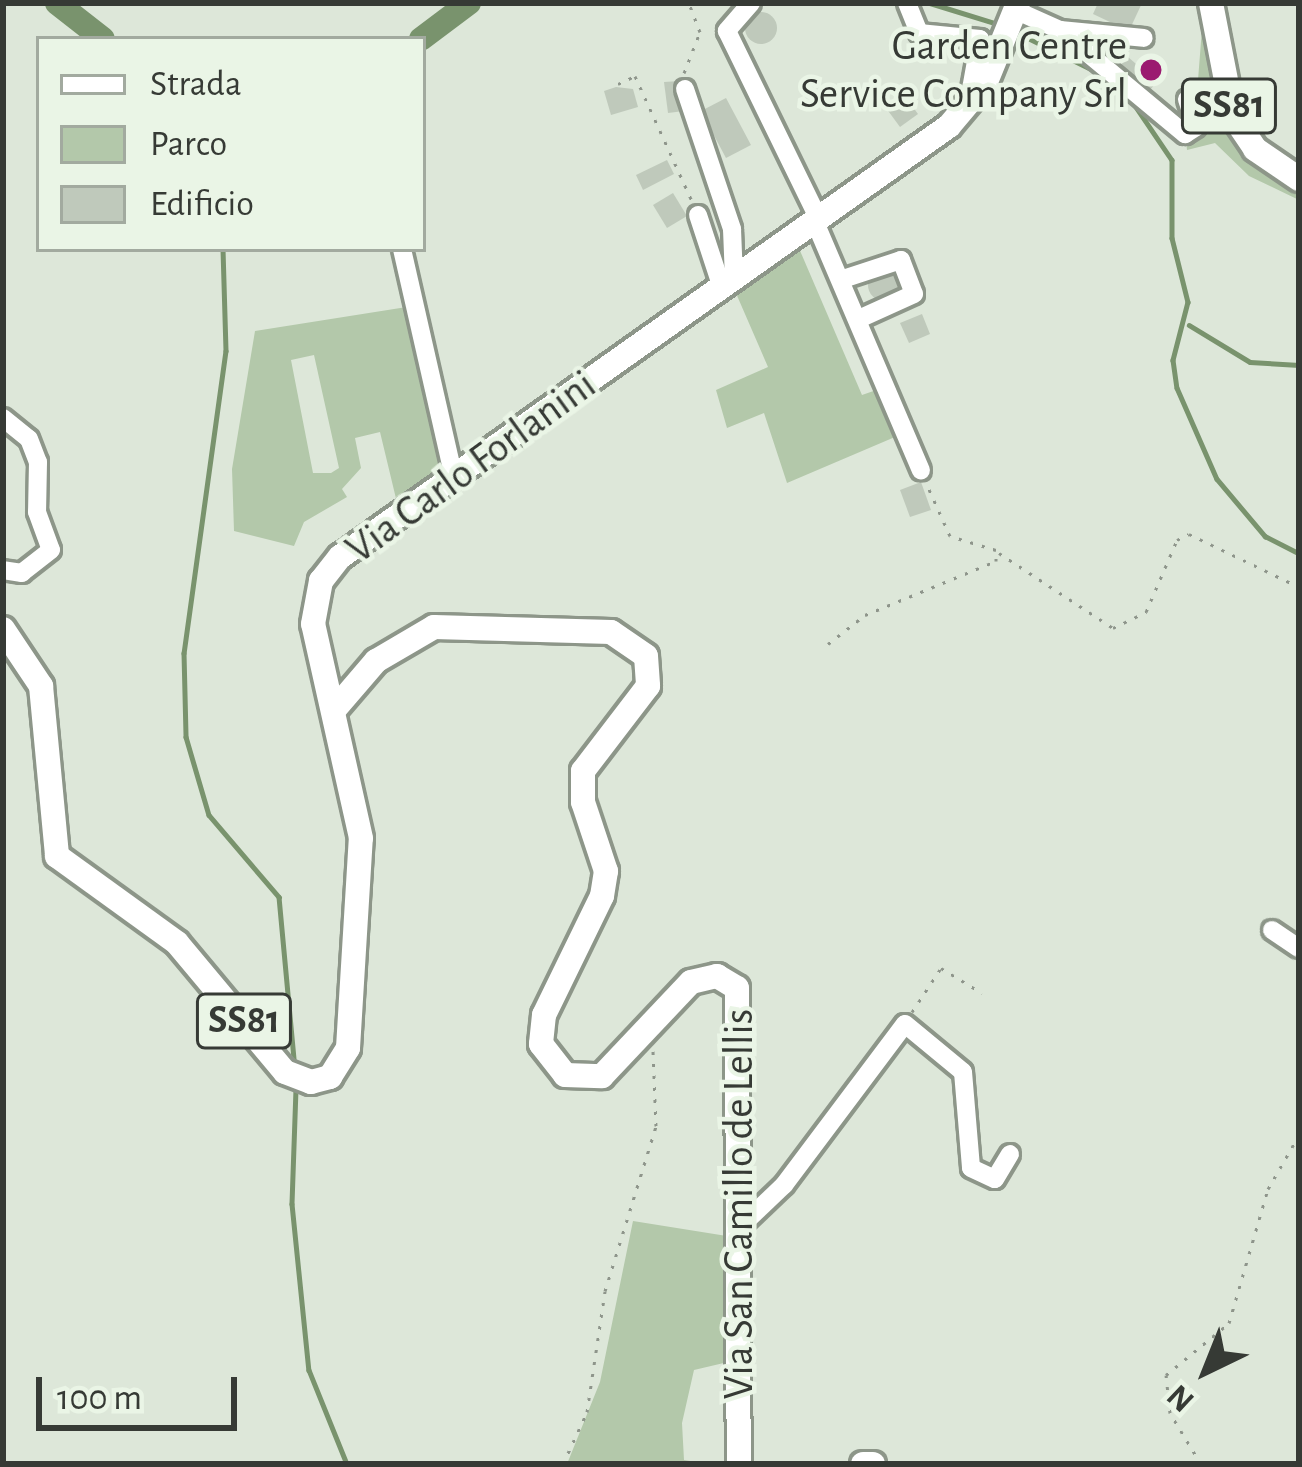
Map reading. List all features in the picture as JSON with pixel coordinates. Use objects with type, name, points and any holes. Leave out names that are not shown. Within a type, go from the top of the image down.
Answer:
[{"type":"main road","name":"SS81","points":[[1210,3],[1233,116],[1269,161],[1299,179]]},
{"type":"main road","name":"Via Carlo Forlanini","points":[[3,629],[41,686],[57,856],[177,943],[285,1072],[311,1082],[347,1057],[362,915],[361,838],[313,624],[321,581],[454,477],[817,221],[969,105],[986,82],[1015,10]]},
{"type":"main road","name":"Via San Camillo de Lellis","points":[[334,710],[376,661],[434,626],[611,632],[640,646],[648,686],[582,777],[605,871],[602,896],[539,1034],[552,1066],[585,1079],[616,1066],[698,978],[737,988],[742,1225],[739,1464]]},
{"type":"main road","name":"Via San Camillo de Lellis","points":[[324,670],[376,661]]},
{"type":"main road","points":[[863,1464],[873,1464]]},
{"type":"street","points":[[751,3],[728,31],[817,221],[922,470]]},
{"type":"street","points":[[907,3],[920,34],[980,39],[969,105]]},
{"type":"street","points":[[1015,10],[1060,30],[1185,134],[1196,127],[1187,98]]},
{"type":"street","points":[[1060,30],[1144,38]]},
{"type":"street","points":[[686,89],[732,229],[728,283]]},
{"type":"street","points":[[698,215],[728,283]]},
{"type":"street","points":[[404,252],[454,477]]},
{"type":"street","points":[[842,279],[901,260],[914,294],[859,319]]},
{"type":"street","points":[[3,418],[29,439],[38,462],[37,512],[51,550],[22,573],[3,570]]},
{"type":"street","points":[[1272,930],[1299,948]]},
{"type":"street","points":[[742,1225],[784,1185],[905,1024],[963,1072],[971,1168],[995,1179],[1010,1154]]},
{"type":"path","points":[[686,89],[700,32],[689,3]]},
{"type":"path","points":[[618,84],[634,76],[698,215]]},
{"type":"path","points":[[922,470],[950,536],[999,553],[1113,628],[1146,612],[1182,536],[1299,587]]},
{"type":"path","points":[[828,644],[866,615],[999,553]]},
{"type":"path","points":[[905,1024],[940,968],[982,993]]},
{"type":"path","name":"Via San Camillo de Lellis","points":[[563,1464],[587,1412],[605,1291],[661,1105],[648,1030]]},
{"type":"path","points":[[1201,1464],[1170,1413],[1166,1375],[1229,1323],[1268,1189],[1299,1135]]},
{"type":"green space","points":[[1204,3],[1225,120],[1299,188],[1299,200],[1249,176],[1215,143],[1187,150],[1186,140],[1211,123],[1198,80]]},
{"type":"green space","points":[[798,246],[862,395],[885,387],[902,434],[787,483],[764,413],[727,428],[716,390],[768,367],[735,291]]},
{"type":"green space","points":[[413,306],[451,475],[399,511],[380,432],[355,438],[361,468],[342,489],[347,497],[304,522],[294,546],[234,531],[232,469],[255,331]],"holes":[[[314,355],[339,468],[313,473],[291,360]]]},
{"type":"green space","points":[[633,1221],[733,1237],[728,1362],[694,1370],[682,1423],[684,1460],[710,1464],[567,1464],[600,1382]]},
{"type":"building","points":[[1098,3],[1142,3],[1129,31],[1093,14]]},
{"type":"building","points":[[761,12],[772,17],[777,28],[772,39],[761,44],[750,39],[745,28],[750,17]]},
{"type":"building","points":[[1128,57],[1157,82],[1149,91],[1120,66]]},
{"type":"building","points":[[680,81],[684,111],[668,113],[664,82]]},
{"type":"building","points":[[633,89],[638,107],[611,115],[604,91]]},
{"type":"building","points":[[904,95],[918,114],[900,127],[886,108]]},
{"type":"building","points":[[726,98],[751,145],[726,158],[701,111]]},
{"type":"building","points":[[667,160],[674,174],[643,190],[636,175]]},
{"type":"building","points":[[673,193],[687,216],[667,228],[653,205]]},
{"type":"building","points":[[884,269],[896,273],[900,285],[896,297],[884,301],[872,297],[868,285],[872,273]]},
{"type":"building","points":[[922,314],[930,334],[909,343],[900,323]]},
{"type":"building","points":[[921,482],[931,510],[910,517],[900,490]]},
{"type":"waterway","points":[[57,3],[99,36]]},
{"type":"waterway","points":[[425,36],[469,3]]},
{"type":"waterway","points":[[930,3],[998,24]]},
{"type":"waterway","points":[[1014,31],[1095,71]]},
{"type":"waterway","points":[[1132,101],[1172,160],[1172,238],[1188,302],[1173,360],[1177,388],[1217,479],[1265,536],[1299,553]]},
{"type":"waterway","points":[[223,252],[226,351],[184,653],[186,737],[209,815],[279,897],[295,1068]]},
{"type":"waterway","points":[[1189,325],[1250,362],[1299,365]]},
{"type":"waterway","points":[[296,1089],[292,1204],[309,1370],[347,1464]]},
{"type":"place","name":"Garden Centre Service Company Srl","points":[[1151,70]]}]
